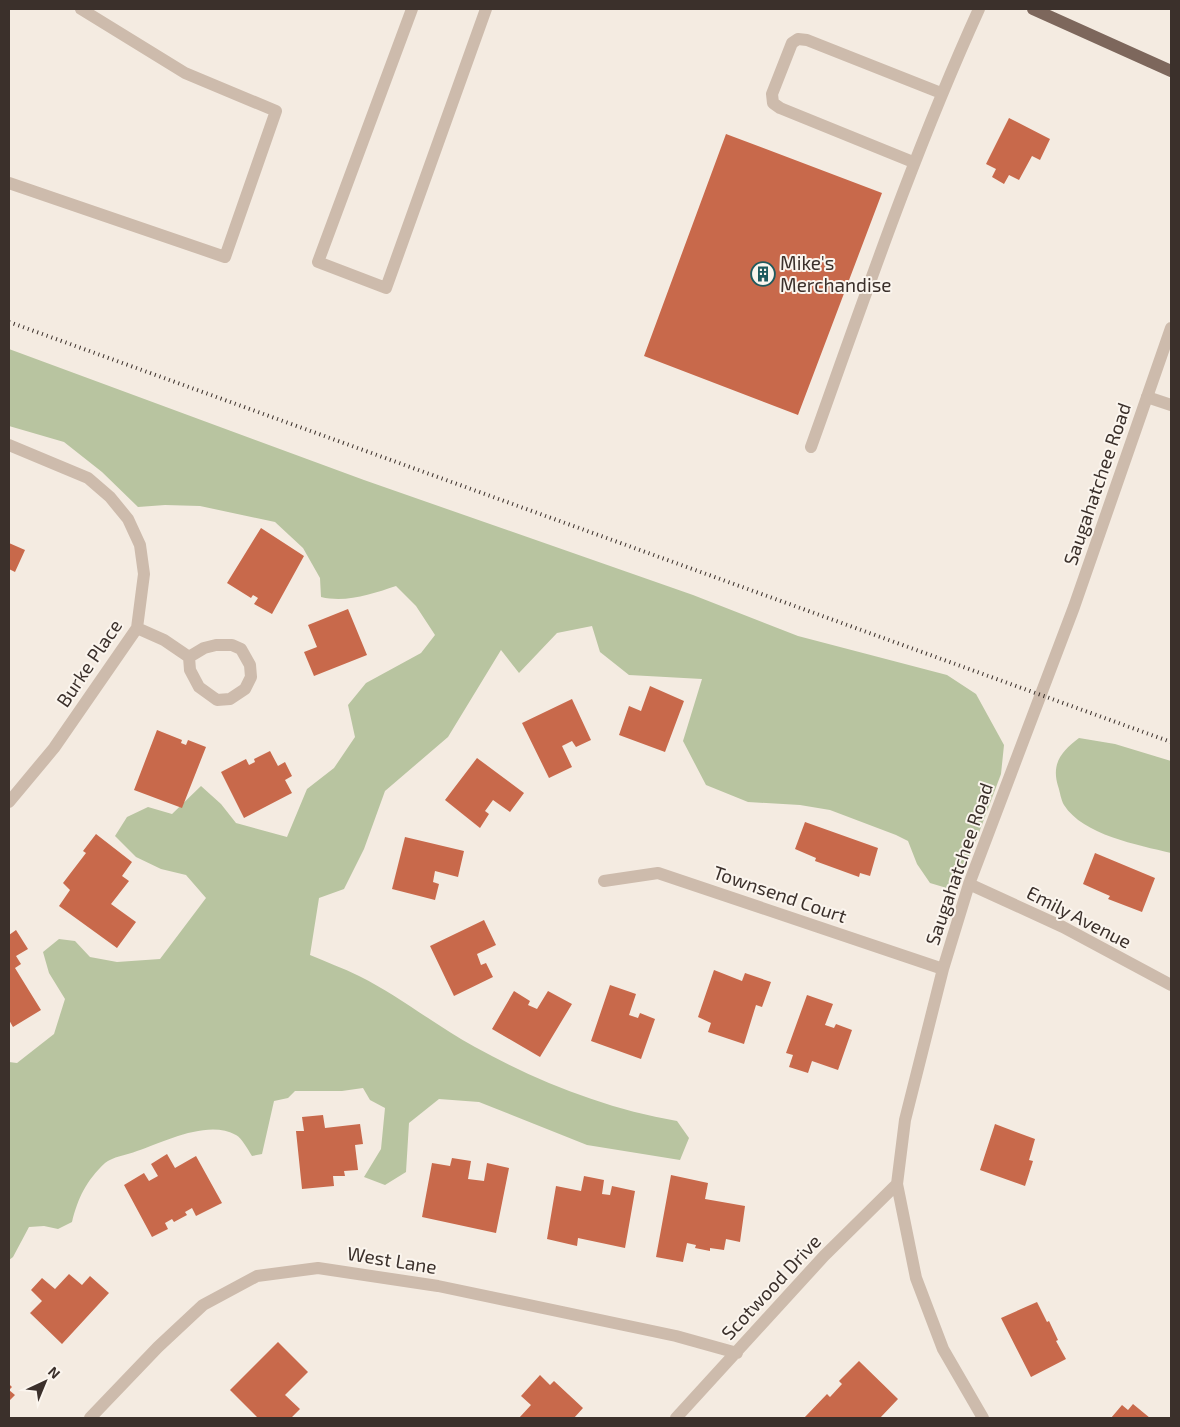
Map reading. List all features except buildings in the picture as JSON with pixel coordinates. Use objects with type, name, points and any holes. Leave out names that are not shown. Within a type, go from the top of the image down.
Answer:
[{"type":"main road","points":[[1033,9],[1171,71]]},
{"type":"street","points":[[9,183],[225,257],[276,111],[185,73],[81,9]]},
{"type":"street","points":[[412,9],[318,262],[386,288],[486,9]]},
{"type":"street","points":[[811,447],[913,162],[941,92],[979,9]]},
{"type":"street","points":[[913,162],[780,108],[773,103],[772,94],[778,77],[792,43],[798,39],[941,92]]},
{"type":"street","name":"Saugahatchee Road","points":[[983,1418],[943,1349],[916,1278],[897,1184],[905,1120],[943,969],[969,884],[1074,607],[1171,328]]},
{"type":"street","points":[[1147,397],[1171,405]]},
{"type":"street","name":"Burke Place","points":[[9,445],[88,478],[110,497],[128,519],[140,545],[144,574],[136,628],[54,748],[9,802]]},
{"type":"street","points":[[136,628],[164,640],[188,657],[190,670],[199,687],[217,700],[230,699],[244,689],[251,677],[250,665],[240,648],[232,645],[204,648],[188,657]]},
{"type":"street","name":"Townsend Court","points":[[604,880],[658,873],[943,969]]},
{"type":"street","name":"Emily Avenue","points":[[969,884],[1063,927],[1171,985]]},
{"type":"street","name":"Scotwood Drive","points":[[676,1418],[824,1256],[897,1184]]},
{"type":"street","name":"West Lane","points":[[90,1418],[158,1348],[203,1306],[257,1276],[318,1268],[438,1286],[676,1336],[736,1353]]},
{"type":"green space","points":[[9,349],[364,480],[693,595],[798,636],[947,675],[976,694],[1004,745],[1001,774],[966,865],[950,889],[930,883],[917,864],[908,841],[896,835],[830,810],[800,805],[748,802],[706,785],[683,741],[702,679],[629,675],[600,652],[592,626],[557,633],[519,673],[501,650],[448,737],[385,791],[364,849],[344,889],[319,898],[310,955],[374,984],[460,1038],[523,1072],[599,1102],[677,1121],[689,1138],[680,1160],[587,1145],[479,1102],[439,1099],[409,1123],[406,1172],[385,1185],[364,1177],[381,1149],[385,1108],[370,1100],[363,1088],[342,1091],[295,1091],[288,1098],[274,1101],[262,1154],[252,1156],[243,1141],[236,1135],[213,1129],[186,1134],[112,1159],[98,1170],[88,1183],[77,1205],[72,1222],[58,1229],[44,1226],[29,1227],[13,1257],[9,1260],[9,1062],[17,1063],[54,1034],[65,999],[49,973],[43,952],[59,939],[75,941],[90,957],[117,962],[160,959],[206,898],[186,875],[161,869],[136,857],[115,836],[127,817],[148,807],[172,814],[201,786],[221,804],[236,823],[287,837],[307,789],[334,768],[355,737],[348,705],[366,683],[421,653],[435,635],[416,606],[396,586],[368,595],[349,598],[330,599],[321,597],[320,578],[303,548],[275,522],[200,506],[165,505],[138,507],[102,472],[64,442],[9,426]]},
{"type":"green space","points":[[1079,738],[1115,744],[1171,761],[1171,853],[1128,842],[1098,831],[1084,824],[1064,805],[1056,778],[1057,764],[1063,753]]},
{"type":"railway","points":[[9,322],[1171,742]]},
{"type":"place","name":"Mike's Merchandise","points":[[763,274]]}]
